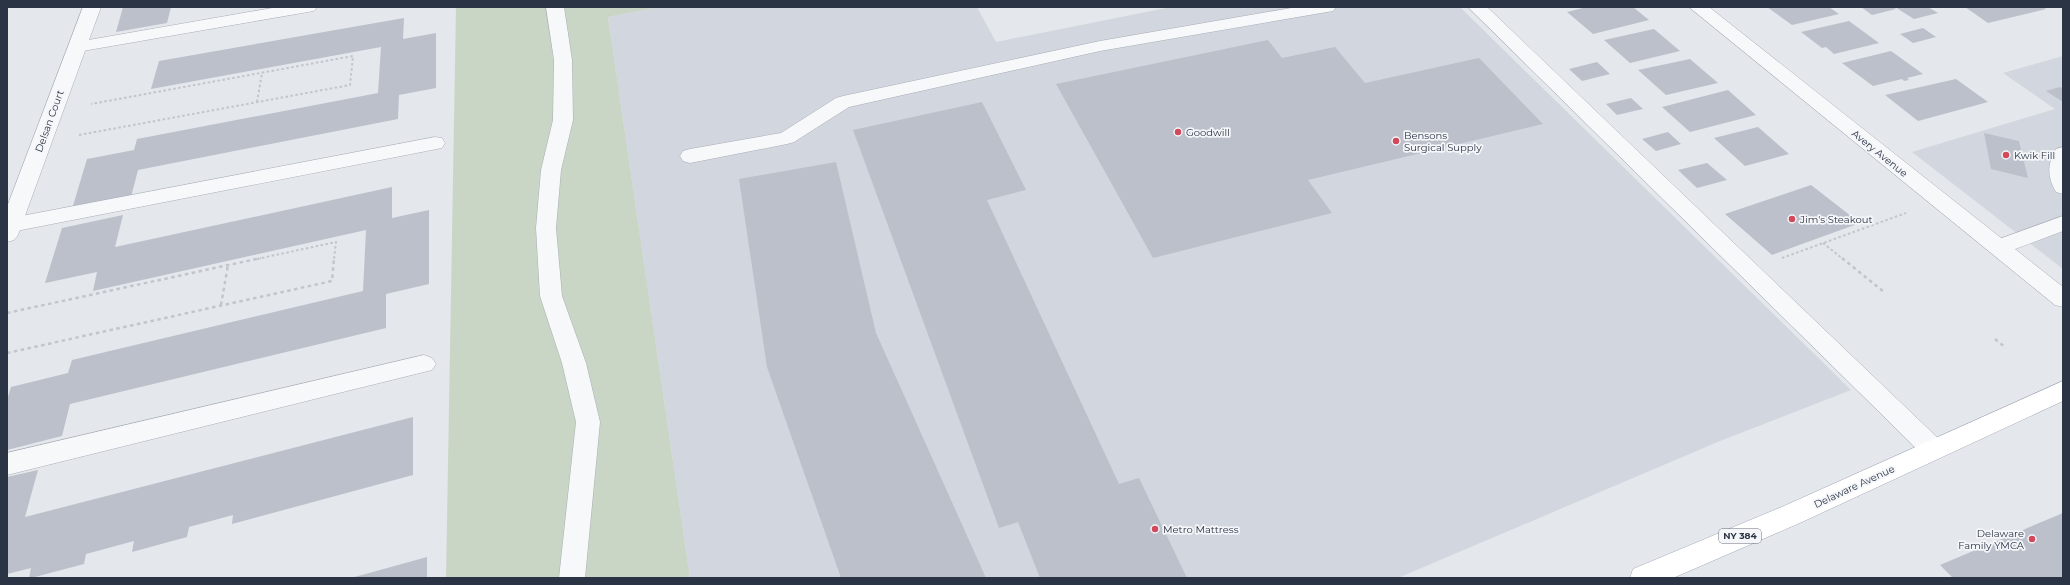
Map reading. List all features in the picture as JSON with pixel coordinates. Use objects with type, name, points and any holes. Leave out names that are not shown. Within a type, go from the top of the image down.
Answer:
[{"type":"main road","name":"Delaware Avenue","points":[[1657,575],[2063,390]]},
{"type":"street","name":"Delsan Court","points":[[9,230],[92,7]]},
{"type":"street","points":[[77,47],[308,7]]},
{"type":"street","points":[[554,7],[563,60],[563,120],[551,170],[546,228],[551,296],[574,363],[588,422],[572,578]]},
{"type":"street","points":[[690,156],[787,138],[843,102],[1100,46],[1327,7]]},
{"type":"street","points":[[1477,7],[1933,449]]},
{"type":"street","name":"Avery Avenue","points":[[1698,7],[2063,299]]},
{"type":"street","points":[[9,230],[435,143]]},
{"type":"street","points":[[2063,154],[2058,166],[2063,187]]},
{"type":"street","points":[[1999,247],[2063,223]]},
{"type":"street","points":[[7,464],[424,364]]},
{"type":"path","points":[[72,136],[350,85],[353,56],[83,105]]},
{"type":"path","points":[[257,102],[262,73]]},
{"type":"path","points":[[1779,259],[1909,212]]},
{"type":"path","points":[[7,313],[336,242],[332,281],[7,353]]},
{"type":"path","points":[[1823,243],[1884,292]]},
{"type":"path","points":[[221,306],[228,265]]},
{"type":"path","points":[[1995,339],[2006,348]]},
{"type":"shaded area","points":[[659,7],[977,7],[996,42],[1171,7],[1460,7],[1851,390],[1720,441],[1398,578],[690,578],[608,17]]},
{"type":"shaded area","points":[[2063,56],[2063,269],[1912,152],[2055,109],[2003,73]]},
{"type":"green space","points":[[456,7],[659,7],[608,17],[690,578],[446,578]]},
{"type":"building","points":[[123,7],[171,7],[167,23],[116,32]]},
{"type":"building","points":[[1587,7],[1633,7],[1649,20],[1593,34],[1567,12]]},
{"type":"building","points":[[1767,7],[1829,7],[1839,14],[1792,25]]},
{"type":"building","points":[[1861,7],[1893,7],[1896,9],[1872,15]]},
{"type":"building","points":[[1895,7],[1928,7],[1938,13],[1914,19]]},
{"type":"building","points":[[1965,7],[2043,7],[2046,9],[1988,23]]},
{"type":"building","points":[[404,18],[403,39],[436,33],[436,88],[399,95],[398,119],[138,170],[131,197],[72,209],[87,159],[134,150],[137,139],[378,93],[381,47],[151,89],[159,61]]},
{"type":"building","points":[[1849,21],[1879,43],[1834,54],[1826,47],[1822,48],[1801,32]]},
{"type":"building","points":[[1923,28],[1936,37],[1913,43],[1900,34]]},
{"type":"building","points":[[1654,29],[1680,51],[1630,63],[1604,40]]},
{"type":"building","points":[[1268,40],[1282,58],[1335,47],[1365,83],[1479,58],[1543,124],[1308,180],[1332,213],[1153,258],[1056,84]]},
{"type":"building","points":[[1891,51],[1923,74],[1907,78],[1909,80],[1904,81],[1902,79],[1873,86],[1842,63]]},
{"type":"building","points":[[1690,59],[1718,83],[1666,95],[1638,70]]},
{"type":"building","points":[[1597,62],[1610,74],[1582,81],[1569,69]]},
{"type":"building","points":[[1956,79],[1988,102],[1918,121],[1885,95]]},
{"type":"building","points":[[2060,87],[2063,89],[2063,102],[2046,91]]},
{"type":"building","points":[[1728,90],[1756,115],[1690,132],[1662,107]]},
{"type":"building","points":[[1631,98],[1643,109],[1617,115],[1606,104]]},
{"type":"building","points":[[982,102],[1026,190],[987,200],[1119,484],[1139,478],[1187,578],[1040,578],[1018,522],[999,528],[853,130]]},
{"type":"building","points":[[1758,127],[1789,154],[1745,166],[1714,138]]},
{"type":"building","points":[[1668,132],[1681,144],[1656,151],[1642,139]]},
{"type":"building","name":"Kwik Fill","points":[[1984,133],[2019,141],[2028,178],[1991,169]]},
{"type":"building","points":[[836,162],[876,333],[986,578],[841,578],[767,367],[739,179]]},
{"type":"building","points":[[1707,163],[1727,180],[1697,188],[1678,170]]},
{"type":"building","name":"Jim's Steakout","points":[[1811,185],[1860,223],[1772,255],[1725,214]]},
{"type":"building","points":[[392,187],[392,218],[429,210],[429,284],[386,294],[386,328],[70,404],[62,436],[7,450],[7,400],[11,387],[68,373],[72,360],[363,291],[366,230],[93,291],[97,272],[45,283],[62,228],[123,215],[115,247]]},
{"type":"building","points":[[413,417],[413,475],[232,524],[233,515],[189,527],[187,537],[132,552],[134,541],[86,554],[84,564],[31,578],[29,578],[31,568],[7,574],[7,477],[38,470],[25,517]]},
{"type":"building","name":"Delaware Family YMCA","points":[[2063,513],[2063,578],[1953,578],[1940,565]]},
{"type":"building","points":[[427,557],[427,578],[351,578]]},
{"type":"place","name":"Goodwill","points":[[1178,132]]},
{"type":"place","name":"Bensons Surgical Supply","points":[[1396,141]]},
{"type":"place","name":"Kwik Fill","points":[[2006,155]]},
{"type":"place","name":"Jim's Steakout","points":[[1792,219]]},
{"type":"place","name":"Metro Mattress","points":[[1155,529]]},
{"type":"place","name":"Delaware Family YMCA","points":[[2032,539]]}]
